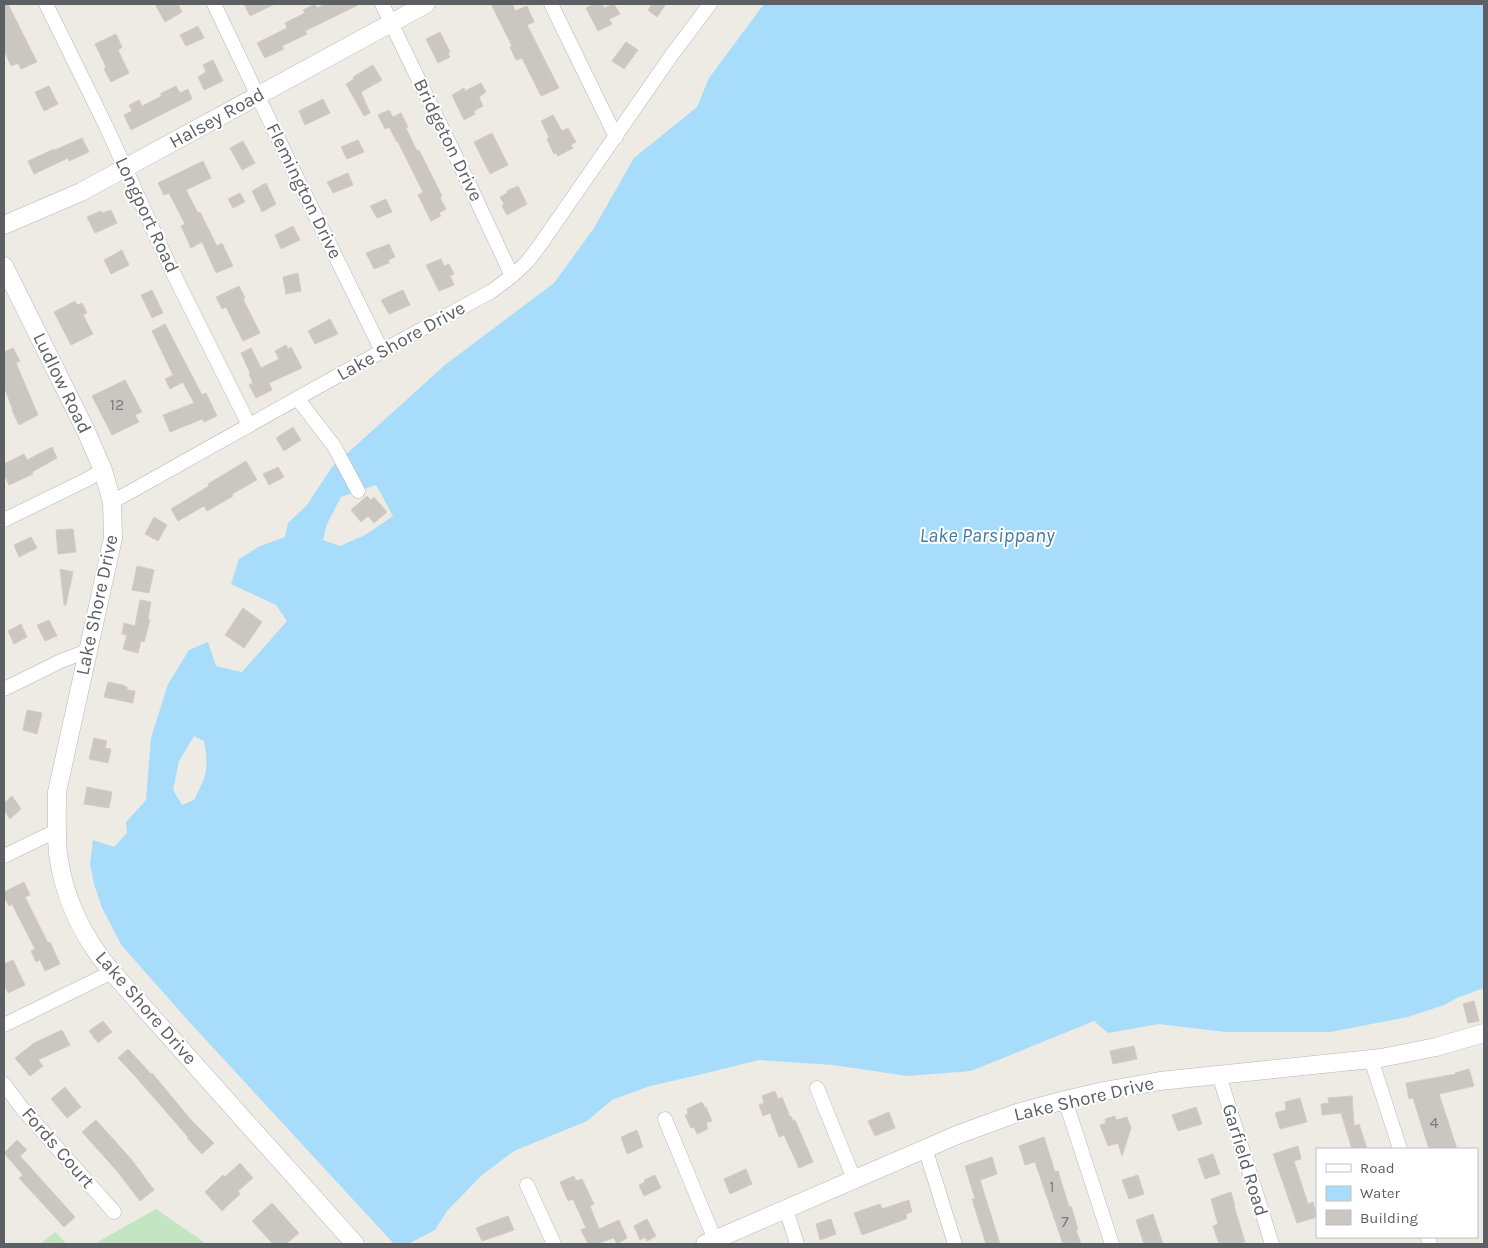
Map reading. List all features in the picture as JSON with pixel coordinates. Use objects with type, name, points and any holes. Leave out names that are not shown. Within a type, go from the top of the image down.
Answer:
[{"type":"street","name":"Longport Road","points":[[46,4],[248,426]]},
{"type":"street","name":"Flemington Drive","points":[[214,4],[382,351]]},
{"type":"street","name":"Bridgeton Drive","points":[[382,4],[512,276]]},
{"type":"street","name":"Halsey Road","points":[[4,225],[81,192],[426,4]]},
{"type":"street","points":[[551,4],[616,137]]},
{"type":"street","name":"Lake Shore Drive","points":[[355,1244],[112,972],[98,955],[72,907],[58,855],[56,831],[58,782],[113,538],[112,502],[492,291],[512,276],[527,262],[540,245],[710,4]]},
{"type":"street","name":"Ludlow Road","points":[[4,266],[86,431],[103,470],[112,502]]},
{"type":"street","points":[[297,398],[334,446],[358,491]]},
{"type":"street","points":[[4,520],[103,470]]},
{"type":"street","points":[[4,689],[61,661],[87,651]]},
{"type":"street","points":[[4,856],[56,831]]},
{"type":"street","points":[[4,1025],[112,972]]},
{"type":"street","name":"Lake Shore Drive","points":[[710,1242],[957,1135],[1017,1113],[1065,1100],[1160,1081],[1371,1059],[1436,1047],[1484,1033]]},
{"type":"street","points":[[1371,1059],[1400,1148]]},
{"type":"street","name":"Garfield Road","points":[[1219,1075],[1272,1244]]},
{"type":"street","name":"Fords Court","points":[[4,1084],[114,1212]]},
{"type":"street","points":[[817,1088],[854,1179]]},
{"type":"street","points":[[1065,1100],[1112,1244]]},
{"type":"street","points":[[666,1119],[710,1242]]},
{"type":"street","points":[[925,1148],[956,1244]]},
{"type":"street","points":[[527,1186],[554,1244]]},
{"type":"street","points":[[786,1209],[797,1244]]},
{"type":"green space","points":[[156,1209],[205,1244],[94,1244]]},
{"type":"green space","points":[[55,1232],[67,1244],[40,1244]]},
{"type":"water","name":"Lake Parsippany","points":[[764,4],[1484,4],[1484,988],[1444,1005],[1408,1017],[1330,1032],[1225,1032],[1159,1024],[1108,1033],[1094,1021],[971,1071],[907,1076],[833,1065],[759,1060],[650,1086],[612,1100],[587,1121],[514,1151],[482,1175],[447,1211],[435,1230],[408,1244],[394,1244],[122,946],[102,908],[94,884],[90,864],[93,840],[114,847],[127,833],[126,822],[146,800],[151,738],[168,684],[189,650],[208,642],[216,666],[242,672],[287,621],[276,605],[231,584],[239,559],[260,546],[285,537],[288,523],[307,505],[332,467],[445,365],[554,283],[594,228],[634,158],[697,107],[709,78]],"holes":[[[376,485],[393,516],[365,535],[340,546],[323,540],[327,524],[341,497]],[[194,736],[204,741],[206,772],[194,800],[182,805],[173,790],[179,761]]]},
{"type":"building","points":[[4,4],[8,4],[37,62],[21,69],[18,63],[11,66],[4,50]]},
{"type":"building","points":[[155,4],[178,4],[182,12],[165,22]]},
{"type":"building","points":[[244,4],[275,4],[250,16]]},
{"type":"building","points":[[315,4],[317,8],[325,4],[360,4],[305,31],[307,34],[282,46],[284,49],[265,58],[257,43],[287,28],[285,23],[305,13],[303,10]]},
{"type":"building","points":[[491,4],[513,4],[515,11],[527,6],[534,22],[527,25],[559,88],[541,96],[522,58],[516,60],[510,47],[512,46]]},
{"type":"building","points":[[595,4],[602,4],[604,8],[614,4],[620,14],[609,19],[612,24],[598,31],[586,8]]},
{"type":"building","points":[[652,4],[666,4],[657,17],[648,10]]},
{"type":"building","points":[[198,26],[204,38],[186,46],[180,35]]},
{"type":"building","points":[[440,32],[450,52],[448,53],[450,57],[438,63],[426,39]]},
{"type":"building","points":[[116,34],[122,47],[118,50],[129,73],[111,82],[95,44]]},
{"type":"building","points":[[626,42],[638,50],[624,69],[612,61]]},
{"type":"building","points":[[213,60],[223,81],[204,90],[198,77],[206,72],[203,65]]},
{"type":"building","points":[[373,65],[382,80],[361,92],[370,113],[364,116],[346,84],[354,79],[353,77]]},
{"type":"building","points":[[481,83],[486,92],[479,97],[483,106],[474,111],[475,114],[464,120],[452,95],[464,88],[465,91]]},
{"type":"building","points":[[49,86],[58,104],[44,111],[35,92]]},
{"type":"building","points":[[176,86],[180,93],[188,89],[192,99],[131,130],[124,115],[132,111],[129,105],[139,100],[142,106],[162,96],[160,94]]},
{"type":"building","points":[[323,99],[330,113],[305,125],[299,111]]},
{"type":"building","points":[[389,110],[393,117],[401,113],[417,151],[419,150],[442,196],[440,198],[446,209],[439,213],[441,216],[431,221],[418,195],[423,192],[398,142],[389,127],[385,129],[378,115]]},
{"type":"building","points":[[553,115],[562,131],[568,128],[576,142],[571,145],[573,148],[558,156],[556,153],[554,154],[547,139],[549,137],[541,121]]},
{"type":"building","points":[[492,133],[508,165],[490,174],[474,142]]},
{"type":"building","points":[[82,138],[89,152],[69,161],[68,158],[34,174],[28,161]]},
{"type":"building","points":[[358,140],[364,152],[347,159],[341,147]]},
{"type":"building","points":[[243,141],[255,163],[242,170],[230,148]]},
{"type":"building","points":[[203,161],[211,178],[186,190],[198,213],[200,212],[217,246],[222,243],[233,266],[216,273],[202,242],[191,248],[181,226],[185,224],[169,193],[164,195],[158,183]]},
{"type":"building","points":[[348,173],[353,185],[333,193],[327,182]]},
{"type":"building","points":[[266,183],[276,204],[262,212],[252,191]]},
{"type":"building","points":[[518,186],[527,204],[507,215],[500,197]]},
{"type":"building","points":[[240,193],[245,202],[233,208],[228,199]]},
{"type":"building","points":[[386,199],[392,212],[377,218],[370,206]]},
{"type":"building","points":[[111,210],[117,223],[95,233],[87,217],[101,211],[102,213]]},
{"type":"building","points":[[293,226],[300,240],[281,249],[275,235]]},
{"type":"building","points":[[389,244],[395,257],[388,260],[389,263],[374,269],[366,253]]},
{"type":"building","points":[[122,250],[129,265],[111,274],[104,260]]},
{"type":"building","points":[[441,259],[444,266],[449,264],[454,274],[450,276],[454,285],[439,291],[426,265]]},
{"type":"building","points":[[298,273],[301,291],[286,294],[283,277]]},
{"type":"building","points":[[239,286],[245,298],[243,299],[260,333],[243,341],[226,307],[222,309],[216,297]]},
{"type":"building","points":[[152,290],[163,313],[152,318],[141,295]]},
{"type":"building","points":[[403,290],[410,305],[389,314],[381,300]]},
{"type":"building","points":[[75,301],[77,305],[82,303],[87,313],[83,315],[93,334],[71,345],[54,312]]},
{"type":"building","points":[[330,319],[338,334],[315,344],[308,331]]},
{"type":"building","points":[[165,324],[202,395],[206,393],[217,416],[204,422],[202,419],[170,432],[163,415],[194,403],[183,382],[170,389],[165,379],[173,375],[152,331]]},
{"type":"building","points":[[286,345],[288,349],[291,347],[302,368],[269,383],[272,390],[256,398],[249,385],[253,383],[241,353],[251,348],[261,368],[279,359],[275,351]]},
{"type":"building","points":[[13,348],[20,361],[16,363],[38,415],[19,425],[4,387],[4,352]]},
{"type":"building","points":[[125,380],[142,412],[135,415],[139,422],[112,435],[92,396]]},
{"type":"building","points":[[293,427],[301,440],[284,451],[276,438]]},
{"type":"building","points":[[52,447],[57,458],[32,472],[33,474],[9,485],[4,474],[4,464],[24,454],[27,460]]},
{"type":"building","points":[[246,461],[257,480],[207,511],[204,506],[178,521],[171,509]]},
{"type":"building","points":[[278,467],[284,477],[269,485],[263,474]]},
{"type":"building","points":[[367,496],[371,500],[374,497],[387,512],[374,523],[368,516],[361,522],[351,510]]},
{"type":"building","points":[[154,517],[167,525],[158,541],[145,534]]},
{"type":"building","points":[[73,529],[76,552],[58,554],[56,530]]},
{"type":"building","points":[[31,537],[37,548],[19,557],[14,545]]},
{"type":"building","points":[[137,566],[154,570],[149,593],[132,590]]},
{"type":"building","points":[[60,569],[73,572],[66,605],[64,605]]},
{"type":"building","points":[[140,600],[151,602],[148,619],[150,620],[144,642],[141,641],[138,653],[123,649],[127,635],[122,634],[124,623],[135,626]]},
{"type":"building","points":[[243,608],[262,622],[244,648],[225,635]]},
{"type":"building","points":[[49,620],[57,636],[45,641],[37,625]]},
{"type":"building","points":[[21,624],[27,637],[14,644],[8,631]]},
{"type":"building","points":[[108,682],[127,687],[127,690],[135,691],[133,703],[104,697]]},
{"type":"building","points":[[27,710],[42,713],[37,734],[23,730]]},
{"type":"building","points":[[94,738],[107,741],[105,748],[111,749],[108,763],[89,759]]},
{"type":"building","points":[[87,787],[112,792],[109,808],[84,804]]},
{"type":"building","points":[[12,796],[21,809],[10,819],[4,810],[4,803]]},
{"type":"building","points":[[24,882],[30,895],[25,897],[60,964],[45,971],[40,960],[36,962],[31,951],[35,949],[12,904],[9,906],[4,897],[4,892]]},
{"type":"building","points":[[13,960],[25,985],[8,993],[4,985],[4,964]]},
{"type":"building","points":[[1474,1001],[1479,1021],[1468,1023],[1463,1004]]},
{"type":"building","points":[[103,1021],[112,1032],[98,1043],[89,1031]]},
{"type":"building","points":[[62,1030],[70,1045],[38,1060],[43,1066],[30,1076],[15,1058],[34,1043]]},
{"type":"building","points":[[1134,1046],[1137,1059],[1113,1064],[1110,1051]]},
{"type":"building","points":[[128,1049],[152,1073],[192,1121],[214,1143],[202,1154],[118,1058]]},
{"type":"building","points":[[1469,1069],[1474,1086],[1439,1094],[1457,1148],[1429,1148],[1413,1098],[1409,1099],[1406,1083]]},
{"type":"building","points":[[65,1087],[81,1107],[67,1118],[51,1099]]},
{"type":"building","points":[[775,1091],[778,1099],[782,1097],[790,1117],[793,1121],[795,1120],[813,1162],[799,1168],[784,1135],[779,1137],[770,1113],[763,1116],[759,1105],[764,1103],[762,1096]]},
{"type":"building","points":[[1352,1096],[1354,1126],[1359,1124],[1367,1148],[1352,1148],[1341,1113],[1322,1115],[1321,1104],[1329,1103],[1328,1098]]},
{"type":"building","points":[[1300,1098],[1307,1122],[1280,1129],[1275,1113],[1286,1110],[1285,1102]]},
{"type":"building","points":[[702,1102],[712,1121],[706,1123],[708,1129],[697,1134],[694,1127],[691,1128],[685,1115],[688,1114],[687,1109]]},
{"type":"building","points":[[1196,1107],[1202,1124],[1178,1131],[1172,1115]]},
{"type":"building","points":[[889,1112],[895,1128],[875,1136],[868,1121]]},
{"type":"building","points":[[1115,1116],[1116,1120],[1127,1117],[1131,1128],[1122,1156],[1118,1143],[1108,1146],[1100,1125],[1106,1123],[1105,1119]]},
{"type":"building","points":[[96,1120],[131,1159],[154,1190],[140,1201],[117,1171],[82,1132]]},
{"type":"building","points":[[637,1130],[643,1147],[627,1154],[621,1137]]},
{"type":"building","points":[[1044,1137],[1055,1172],[1058,1171],[1069,1207],[1071,1206],[1081,1244],[1063,1244],[1035,1162],[1025,1165],[1019,1146]]},
{"type":"building","points":[[17,1140],[27,1150],[20,1156],[75,1217],[64,1227],[19,1178],[23,1175],[4,1153]]},
{"type":"building","points":[[1298,1146],[1301,1159],[1294,1161],[1308,1204],[1313,1202],[1316,1217],[1297,1223],[1273,1154]]},
{"type":"building","points":[[1213,1154],[1220,1174],[1205,1179],[1198,1159]]},
{"type":"building","points":[[992,1157],[997,1174],[980,1180],[1000,1244],[986,1244],[972,1199],[975,1199],[965,1166]]},
{"type":"building","points":[[240,1163],[253,1178],[238,1191],[240,1194],[222,1211],[205,1192],[223,1175],[225,1177]]},
{"type":"building","points":[[746,1169],[752,1184],[730,1194],[724,1179]]},
{"type":"building","points":[[655,1175],[661,1188],[644,1196],[639,1185],[645,1182],[644,1180]]},
{"type":"building","points":[[1138,1175],[1144,1194],[1129,1199],[1122,1180]]},
{"type":"building","points":[[574,1176],[576,1181],[582,1179],[594,1204],[590,1206],[599,1229],[619,1220],[627,1238],[617,1244],[614,1238],[596,1244],[588,1244],[581,1230],[586,1228],[573,1199],[568,1201],[560,1182]]},
{"type":"building","points":[[1231,1192],[1245,1242],[1219,1244],[1213,1226],[1218,1224],[1211,1199]]},
{"type":"building","points":[[909,1200],[912,1212],[906,1214],[906,1219],[862,1235],[854,1213],[880,1204],[882,1209]]},
{"type":"building","points":[[272,1203],[299,1233],[286,1244],[273,1244],[252,1221]]},
{"type":"building","points":[[1153,1214],[1163,1244],[1144,1244],[1136,1220]]},
{"type":"building","points":[[508,1216],[514,1230],[482,1241],[476,1228]]},
{"type":"building","points":[[647,1219],[656,1236],[647,1241],[645,1237],[640,1240],[634,1226]]},
{"type":"building","points":[[831,1219],[836,1234],[820,1240],[816,1224]]}]
